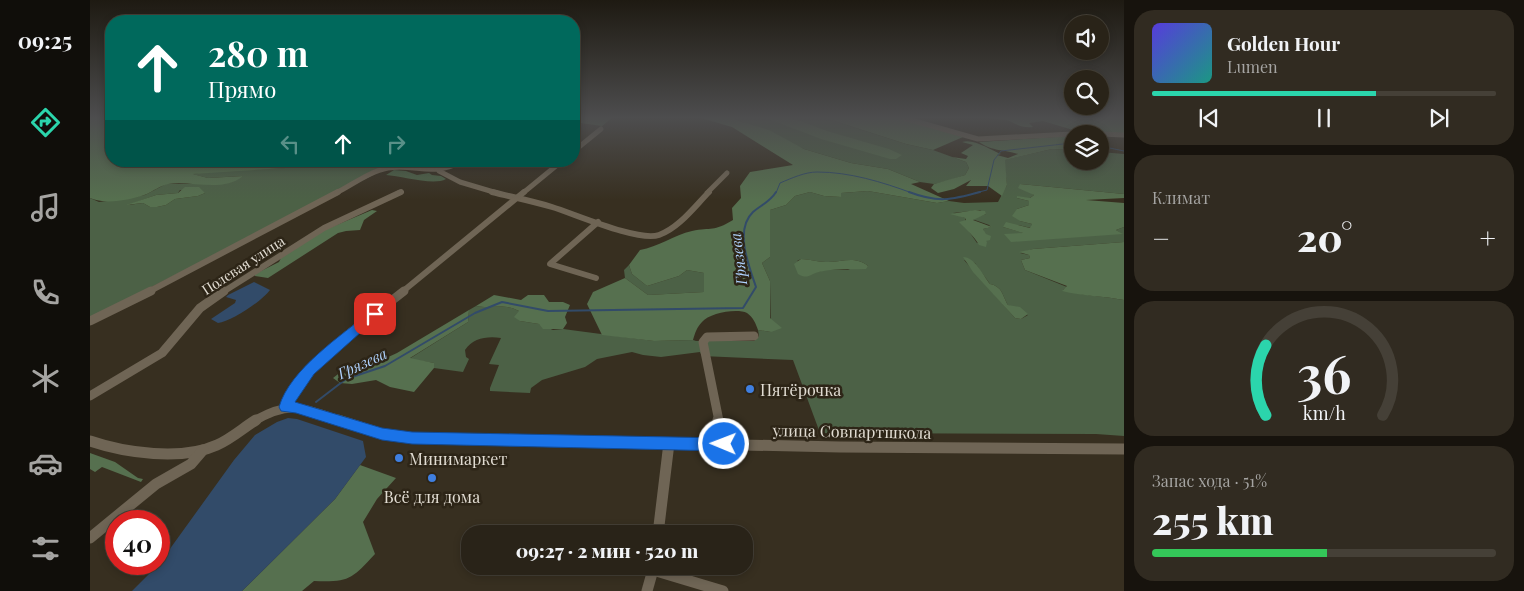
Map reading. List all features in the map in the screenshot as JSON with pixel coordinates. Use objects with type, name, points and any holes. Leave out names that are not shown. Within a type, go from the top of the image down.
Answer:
[{"type":"street","points":[[90,322],[223,255],[379,170],[392,168],[439,171],[454,167]]},
{"type":"street","points":[[90,441],[114,448],[139,451],[190,452],[203,450],[220,444],[270,412],[286,407],[289,398],[301,379],[317,362],[555,167]]},
{"type":"street","points":[[439,171],[450,178],[518,199],[549,206],[623,231],[650,236],[667,233],[727,173]]},
{"type":"street","name":"Полевая улица","points":[[90,396],[162,353],[200,308],[231,286],[324,228],[401,192]]},
{"type":"street","points":[[596,278],[550,264],[598,222]]},
{"type":"street","points":[[724,444],[703,342],[707,337],[754,336]]},
{"type":"street","name":"улица Совпартшкола","points":[[286,407],[296,407],[382,434],[430,439],[840,447],[1124,448]]},
{"type":"street","points":[[659,525],[669,443]]},
{"type":"street","points":[[90,538],[167,476],[199,459],[203,450]]},
{"type":"street","points":[[647,591],[652,575]]},
{"type":"street","points":[[675,575],[723,591]]},
{"type":"green space","points":[[90,146],[105,146],[105,167],[290,167],[193,174],[208,178],[243,176],[235,181],[217,185],[168,184],[147,194],[118,201],[103,201],[90,198]]},
{"type":"green space","points":[[762,146],[798,146],[851,163],[888,169],[920,182],[911,184],[949,201],[937,203],[868,191],[841,193],[841,197],[824,196],[810,192],[795,196],[786,205],[770,210],[770,257],[762,263],[770,281],[770,318],[782,328],[771,332],[758,330],[753,319],[747,313],[730,311],[706,319],[697,328],[693,340],[654,341],[602,335],[587,304],[593,292],[625,278],[648,295],[704,292],[704,273],[687,270],[679,276],[647,286],[632,274],[629,265],[640,250],[685,233],[717,228],[726,224],[733,220],[732,208],[741,198],[740,186],[750,172],[793,165]]},
{"type":"green space","points":[[796,146],[913,146],[933,150],[966,162],[969,168],[965,175],[934,184],[920,182],[888,169],[851,163]]},
{"type":"green space","points":[[844,146],[877,146],[902,155],[896,159]]},
{"type":"green space","points":[[913,146],[943,146],[933,150]]},
{"type":"green space","points":[[972,146],[983,146],[1001,154],[997,155],[1008,158],[1018,154],[985,146],[1064,146],[1064,150],[1052,149],[1005,160],[1007,185],[1002,196],[988,186],[966,186],[971,180],[954,189],[938,193],[931,188],[934,184],[965,175],[969,168],[966,162],[952,157],[966,159],[968,156],[961,153]]},
{"type":"green space","points":[[1052,149],[1064,150],[1064,170],[1109,170],[1109,153],[1124,154],[1124,194],[1020,184],[1034,195],[1030,198],[1017,198],[1029,201],[1029,205],[1017,209],[1020,221],[1032,224],[1031,228],[1018,225],[1003,227],[1024,233],[1020,234],[1122,234],[1116,230],[1124,227],[1124,242],[1033,249],[1020,253],[1029,255],[1030,258],[1021,260],[1025,270],[1067,287],[1063,290],[1078,294],[1124,300],[1124,436],[1096,434],[820,433],[793,360],[702,356],[700,352],[661,357],[632,352],[597,359],[585,367],[542,380],[531,388],[530,393],[490,391],[499,365],[489,364],[501,338],[491,337],[476,340],[468,346],[465,350],[466,357],[469,359],[463,372],[434,368],[434,363],[409,359],[468,322],[469,310],[476,306],[514,309],[519,311],[520,321],[539,324],[553,330],[563,329],[654,341],[754,341],[759,336],[758,330],[771,332],[770,281],[762,263],[770,257],[770,210],[786,205],[795,196],[810,192],[824,196],[841,197],[841,193],[868,191],[937,203],[949,201],[964,203],[998,202],[1007,185],[1004,160]],"holes":[[[980,210],[986,214],[972,219],[991,227],[983,229],[987,240],[977,243],[966,227],[965,218],[953,213]],[[801,259],[825,262],[852,260],[868,266],[859,269],[828,269],[818,272],[797,261]],[[964,260],[975,263],[990,284],[1000,289],[1008,305],[1028,315],[1021,319],[1015,318]]]},
{"type":"green space","points":[[290,167],[389,167],[90,318],[90,198],[99,202],[123,199],[145,195],[166,184],[215,184],[243,176],[208,178],[192,174],[212,171]],"holes":[[[180,190],[205,193],[198,196],[175,199],[166,205],[157,207],[150,207],[143,203],[128,205],[156,195],[178,193]]]},
{"type":"green space","points":[[394,170],[406,171],[417,175],[429,173],[446,179],[426,181],[386,175]]},
{"type":"green space","points":[[1020,184],[1124,194],[1124,198],[1086,200],[1124,203],[1124,227],[1116,230],[1123,234],[1011,242],[1004,234],[1023,233],[1003,227],[1006,222],[1030,228],[1032,224],[1020,221],[1012,216],[1017,209],[1029,205],[1029,201],[1017,198],[1017,196],[1030,198],[1034,195],[1018,188]]},
{"type":"green space","points":[[185,187],[199,187],[205,193],[198,196],[175,199],[166,205],[157,207],[150,207],[143,203],[126,205],[156,195],[178,193]]},
{"type":"green space","points":[[372,210],[377,211],[364,220],[360,230],[338,233],[268,278],[255,276],[255,274],[279,262],[281,258],[320,232]]},
{"type":"green space","points":[[975,210],[985,211],[986,214],[973,220],[992,227],[983,229],[986,234],[991,236],[990,240],[986,241],[986,247],[979,245],[959,222],[966,220],[965,218],[950,214]]},
{"type":"green space","points":[[1124,242],[1124,300],[1062,291],[1067,286],[1025,270],[1021,260],[1030,258],[1029,255],[1019,252],[1033,249]]},
{"type":"green space","points":[[963,257],[975,263],[990,284],[1000,289],[1008,305],[1020,307],[1028,314],[1021,319],[1015,318],[973,272]]},
{"type":"green space","points":[[801,259],[825,262],[852,260],[868,266],[866,269],[830,270],[804,276],[798,274],[794,264]]},
{"type":"green space","points":[[629,265],[632,274],[647,286],[679,276],[687,270],[704,273],[704,292],[648,295],[625,278],[624,270]]},
{"type":"green space","points":[[494,295],[521,300],[528,295],[544,295],[549,302],[563,302],[570,305],[565,317],[567,323],[563,329],[543,329],[539,324],[520,321],[514,317],[519,311],[514,309],[476,306]]},
{"type":"green space","points":[[469,310],[468,322],[410,358],[434,363],[434,368],[414,392],[390,387],[376,380],[352,384],[340,383],[333,378],[342,371],[360,370],[397,353]]},
{"type":"green space","points":[[90,453],[115,462],[138,478],[143,479],[141,482],[102,467],[95,472],[90,469]]},
{"type":"green space","points":[[360,465],[396,478],[377,499],[363,522],[375,554],[367,563],[349,578],[335,581],[314,581],[302,591],[242,591],[335,499]]},
{"type":"water","points":[[254,282],[270,290],[253,305],[224,322],[218,323],[211,319],[235,303],[236,300],[226,297],[228,295]]},
{"type":"water","points":[[288,418],[297,419],[363,441],[366,457],[335,499],[242,591],[132,591],[148,575],[170,575],[170,549],[234,460],[255,435]]},
{"type":"waterway","name":"Грязева","points":[[975,193],[987,190],[994,160],[1001,151],[1049,146]]},
{"type":"waterway","name":"Грязева","points":[[1109,148],[1124,151]]},
{"type":"waterway","name":"Грязева","points":[[776,193],[780,183],[812,172],[829,172],[866,178],[910,192]]},
{"type":"waterway","name":"Грязева","points":[[316,402],[346,379],[385,366],[475,313],[502,302],[548,311],[743,308],[756,287],[747,259],[744,228],[753,212],[768,201],[776,192]]},
{"type":"waterway","name":"Грязева","points":[[910,192],[928,198],[944,199],[980,192]]},
{"type":"place","name":"Пятёрочка","points":[[750,389]]},
{"type":"place","name":"Минимаркет","points":[[399,458]]},
{"type":"place","name":"Всё для дома","points":[[432,478]]},
{"type":"route","points":[[375,314],[309,370],[289,398],[286,407],[296,407],[382,434],[412,438],[724,444]]}]
